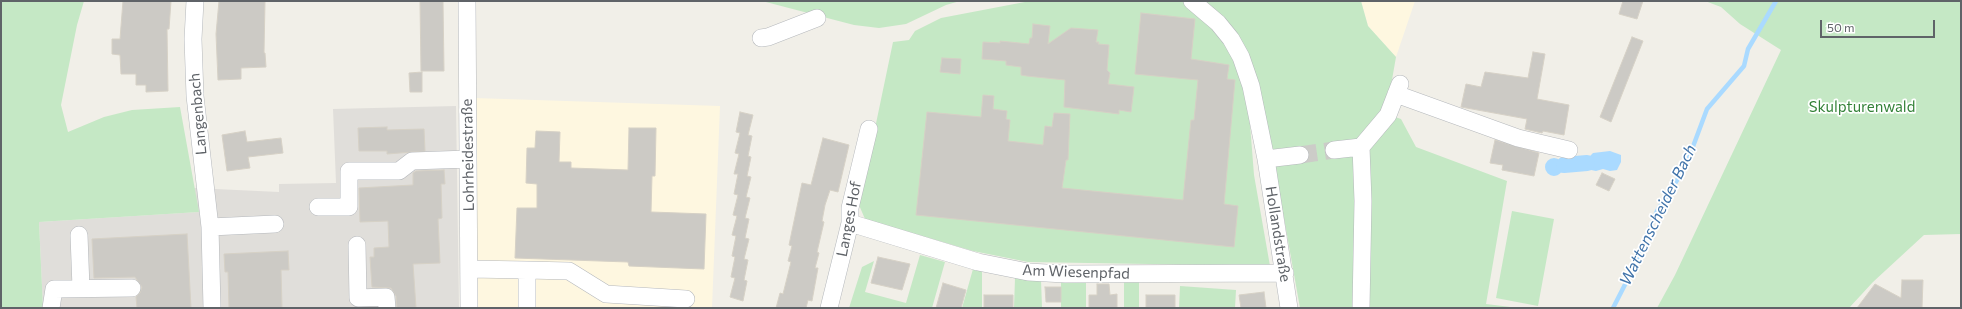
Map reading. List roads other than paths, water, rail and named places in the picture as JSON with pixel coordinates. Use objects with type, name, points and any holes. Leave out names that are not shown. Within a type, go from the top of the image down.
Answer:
[{"type":"street","name":"Langenbach","points":[[195,1],[193,39],[195,96],[210,227],[212,308]]},
{"type":"street","name":"Lohrheidestraße","points":[[466,1],[469,308]]},
{"type":"street","name":"Hollandstraße","points":[[1192,1],[1218,23],[1242,56],[1251,86],[1266,159],[1285,273],[1289,308]]},
{"type":"street","points":[[761,38],[768,37],[817,18]]},
{"type":"street","points":[[1334,150],[1360,147],[1388,115],[1398,89],[1518,138],[1569,150]]},
{"type":"street","name":"Langes Hof","points":[[829,308],[850,223],[850,208],[869,129]]},
{"type":"street","points":[[1360,147],[1363,201],[1361,308]]},
{"type":"street","points":[[1266,159],[1300,155]]},
{"type":"street","points":[[318,207],[349,207],[349,172],[399,171],[412,161],[468,159]]},
{"type":"street","name":"Am Wiesenpfad","points":[[850,223],[978,262],[1028,272],[1065,274],[1285,273]]},
{"type":"street","points":[[210,227],[275,224]]},
{"type":"street","points":[[78,236],[80,288]]},
{"type":"street","points":[[357,245],[358,298],[386,297],[387,308]]},
{"type":"street","points":[[469,269],[569,271],[606,294],[686,299]]},
{"type":"street","points":[[527,270],[527,308]]},
{"type":"street","points":[[51,308],[54,289],[132,288]]},
{"type":"water","points":[[1610,151],[1621,155],[1621,162],[1617,170],[1610,171],[1603,169],[1596,171],[1591,170],[1587,166],[1588,158],[1593,153]]},
{"type":"water","points":[[1550,158],[1558,158],[1563,163],[1561,174],[1558,176],[1550,176],[1545,171],[1545,163]]},
{"type":"waterway","name":"Wattenscheider Bach","points":[[1613,308],[1633,269],[1657,211],[1685,168],[1707,109],[1744,66],[1748,49],[1776,1]]},
{"type":"waterway","points":[[1564,165],[1587,163]]},
{"type":"tunnel","points":[[1300,155],[1334,150]]},
{"type":"park label","name":"Skulpturenwald","points":[[1862,107]]}]
